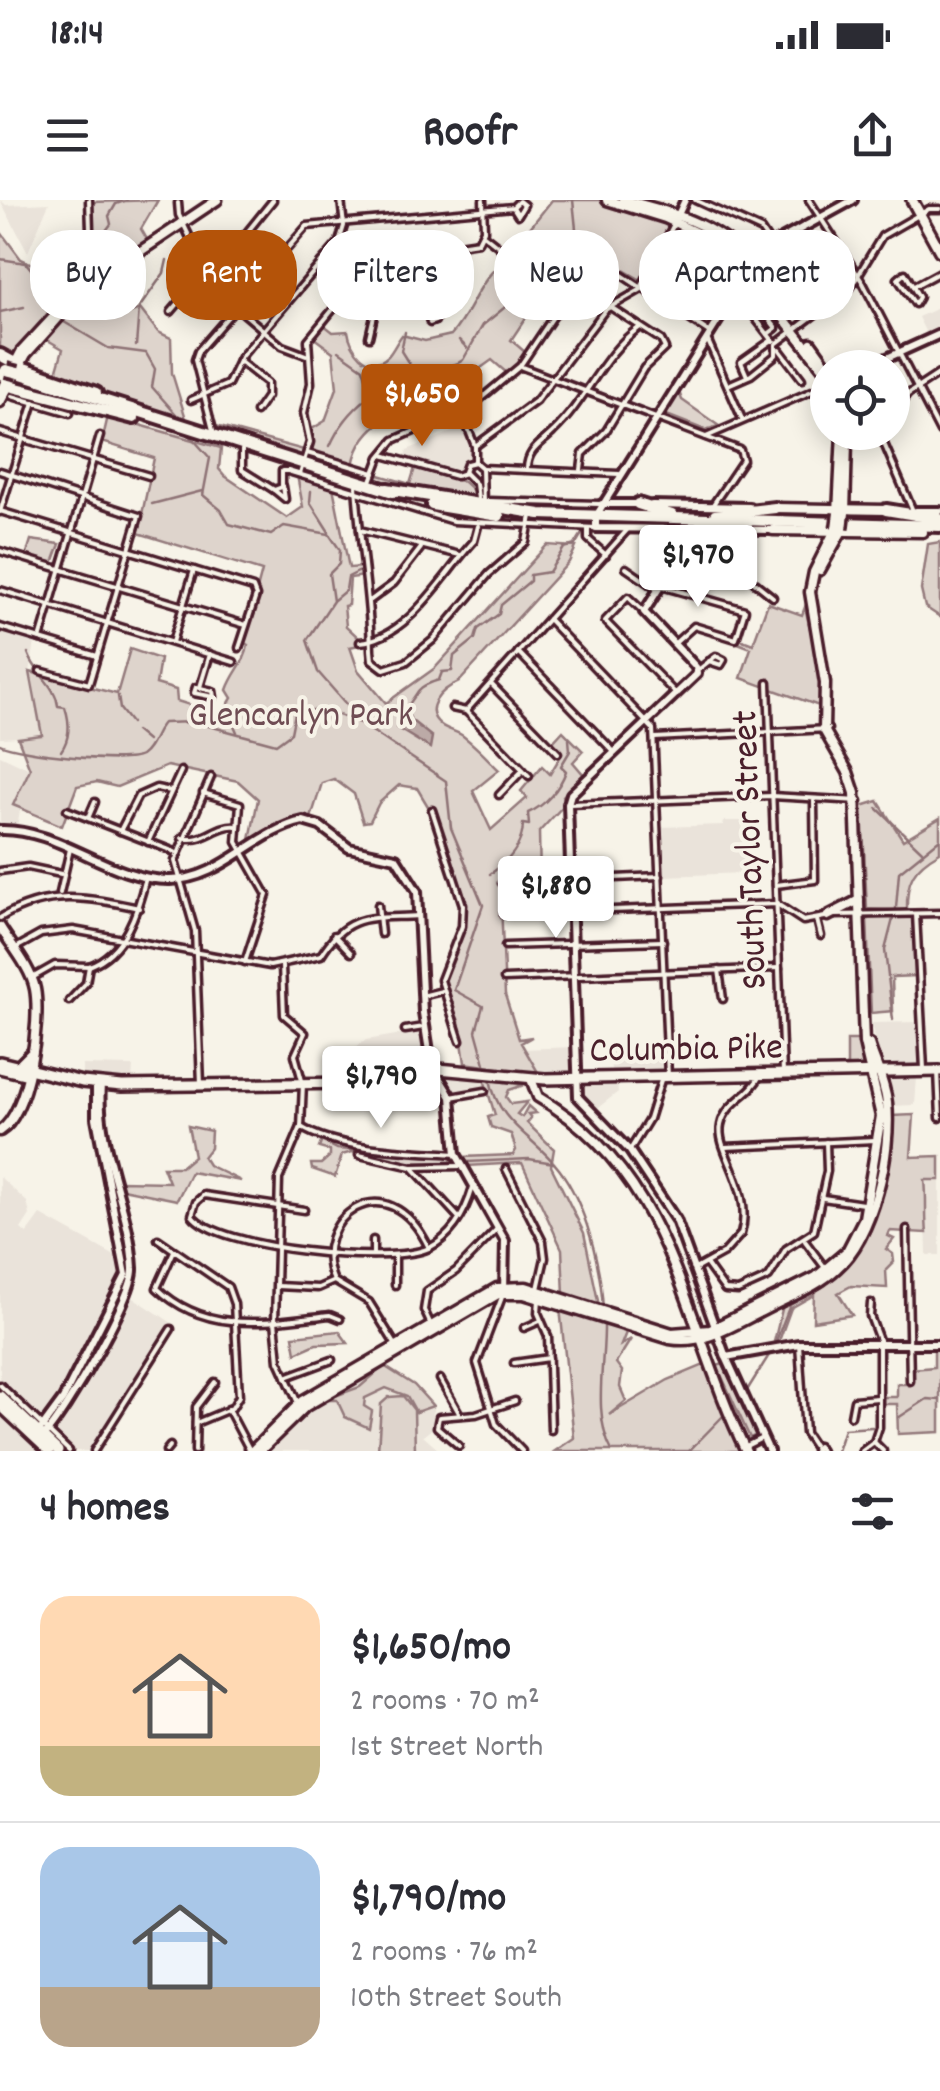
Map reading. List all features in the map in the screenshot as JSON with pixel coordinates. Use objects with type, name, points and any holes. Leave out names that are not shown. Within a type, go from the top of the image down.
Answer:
[{"type":"highway","points":[[0,355],[8,377],[242,450],[272,454]]},
{"type":"highway","points":[[198,434],[387,490],[534,519],[773,530]]},
{"type":"highway","points":[[638,504],[687,528],[940,524]]},
{"type":"highway","points":[[687,528],[714,511],[775,508]]},
{"type":"highway","points":[[886,510],[940,524]]},
{"type":"highway","points":[[714,511],[940,524]]},
{"type":"highway","points":[[923,532],[940,524]]},
{"type":"main road","points":[[146,247],[213,200]]},
{"type":"main road","points":[[607,200],[676,220]]},
{"type":"main road","points":[[623,200],[696,230]]},
{"type":"main road","points":[[914,200],[940,247]]},
{"type":"main road","points":[[0,402],[8,377],[53,320]]},
{"type":"main road","points":[[790,320],[812,350]]},
{"type":"main road","points":[[251,1451],[300,1406],[484,1293],[505,1290],[539,1294],[670,1339],[698,1337],[828,1272],[856,1247],[870,1206],[882,1140],[881,1108],[876,1072],[864,1043],[857,801],[848,772],[826,730],[825,682],[810,592],[814,572],[839,530],[844,450]]},
{"type":"main road","points":[[775,508],[886,510]]},
{"type":"main road","points":[[773,530],[923,532]]},
{"type":"main road","points":[[857,801],[862,914]]},
{"type":"main road","points":[[828,916],[859,900]]},
{"type":"main road","points":[[0,1131],[14,1117],[30,1072],[34,1018],[31,978],[1,931]]},
{"type":"main road","points":[[17,1066],[32,1053]]},
{"type":"main road","name":"Columbia Pike","points":[[0,1065],[98,1087],[303,1086],[354,1083],[434,1070],[578,1079],[939,1071]]},
{"type":"main road","name":"Columbia Pike","points":[[0,1065],[30,1072]]},
{"type":"main road","points":[[529,1078],[538,1097],[557,1106],[581,1126],[632,1182],[659,1227],[698,1337],[747,1448]]},
{"type":"main road","points":[[432,1327],[505,1290]]},
{"type":"main road","points":[[490,1297],[498,1306]]},
{"type":"main road","points":[[0,1396],[58,1451]]},
{"type":"main road","points":[[0,1405],[41,1434],[49,1451]]},
{"type":"main road","points":[[260,1451],[300,1406]]},
{"type":"street","points":[[88,230],[89,200]]},
{"type":"street","points":[[249,230],[273,200]]},
{"type":"street","points":[[341,200],[343,230]]},
{"type":"street","points":[[474,244],[482,235],[482,200]]},
{"type":"street","points":[[671,230],[685,200]]},
{"type":"street","points":[[695,200],[761,230]]},
{"type":"street","points":[[809,200],[826,230]]},
{"type":"street","points":[[800,230],[853,200]]},
{"type":"street","points":[[178,203],[187,230]]},
{"type":"street","points":[[297,234],[301,229],[343,220],[513,207]]},
{"type":"street","points":[[748,376],[741,362],[797,329],[851,287],[882,236],[921,213],[940,209]]},
{"type":"street","points":[[482,235],[494,244]]},
{"type":"street","points":[[191,400],[228,384],[239,361],[317,267]]},
{"type":"street","points":[[855,272],[899,350]]},
{"type":"street","points":[[914,286],[940,272]]},
{"type":"street","points":[[905,274],[914,286],[920,298],[915,304],[898,276],[905,274]]},
{"type":"street","points":[[728,385],[748,376],[774,342],[778,327],[754,296],[743,302],[774,342],[802,380]]},
{"type":"street","points":[[581,470],[584,454],[644,368],[663,354],[664,343],[619,312]]},
{"type":"street","points":[[214,436],[195,360],[225,320]]},
{"type":"street","points":[[252,320],[282,346],[306,355]]},
{"type":"street","points":[[304,464],[310,437],[304,412],[311,378],[306,355],[314,330],[322,320]]},
{"type":"street","points":[[369,337],[372,320]]},
{"type":"street","points":[[534,519],[524,545],[489,574],[432,640],[393,669],[378,666],[370,641],[370,600],[360,530],[364,482],[381,454],[404,434],[461,411],[488,395],[520,366],[550,320]]},
{"type":"street","points":[[475,446],[514,420],[555,379],[595,320]]},
{"type":"street","points":[[688,320],[708,334],[743,420]]},
{"type":"street","points":[[606,554],[588,539],[600,504],[717,320]]},
{"type":"street","points":[[528,469],[530,452],[589,392],[620,344],[641,327]]},
{"type":"street","points":[[904,350],[940,334]]},
{"type":"street","points":[[239,361],[268,383],[269,391],[256,412]]},
{"type":"street","points":[[242,450],[242,470],[285,499],[282,471],[304,464],[482,509],[638,504],[714,511],[743,452],[520,366]]},
{"type":"street","points":[[910,372],[940,432]]},
{"type":"street","points":[[910,394],[940,374]]},
{"type":"street","points":[[8,377],[34,402],[70,414]]},
{"type":"street","points":[[706,437],[810,392]]},
{"type":"street","points":[[34,402],[0,512],[253,588],[256,596],[239,648]]},
{"type":"street","points":[[461,411],[475,446],[475,462],[482,468],[619,474]]},
{"type":"street","points":[[0,432],[150,476]]},
{"type":"street","points":[[40,639],[100,436]]},
{"type":"street","points":[[887,450],[913,510]]},
{"type":"street","points":[[381,454],[456,476],[464,473]]},
{"type":"street","points":[[464,473],[467,464],[475,462]]},
{"type":"street","points":[[360,642],[370,641],[407,618],[475,539],[482,509],[482,468]]},
{"type":"street","points":[[0,471],[138,512],[89,684],[40,671]]},
{"type":"street","points":[[464,473],[478,490],[482,509]]},
{"type":"street","points":[[472,480],[480,476]]},
{"type":"street","points":[[274,490],[282,485]]},
{"type":"street","points":[[886,510],[940,511]]},
{"type":"street","points":[[593,524],[773,530]]},
{"type":"street","points":[[466,711],[621,538],[624,528]]},
{"type":"street","points":[[644,612],[660,588],[687,528]]},
{"type":"street","points":[[687,528],[774,597]]},
{"type":"street","points":[[360,530],[460,555]]},
{"type":"street","points":[[370,600],[394,582],[421,548]]},
{"type":"street","points":[[0,551],[246,625]]},
{"type":"street","points":[[626,568],[660,588],[704,594],[746,610],[735,639],[694,626],[674,644]]},
{"type":"street","points":[[172,642],[194,570]]},
{"type":"street","points":[[0,590],[234,662]]},
{"type":"street","points":[[677,695],[605,621],[625,598],[644,612],[698,670]]},
{"type":"street","points":[[548,619],[648,722],[655,738],[665,1077],[649,1119],[630,1151]]},
{"type":"street","points":[[0,627],[97,656]]},
{"type":"street","points":[[518,652],[615,752]]},
{"type":"street","points":[[200,687],[210,654]]},
{"type":"street","points":[[709,661],[571,794],[568,804],[578,1079],[580,1102],[630,1151],[668,1205],[726,1357],[769,1451]]},
{"type":"street","name":"South Taylor Street","points":[[768,683],[783,1074]]},
{"type":"street","points":[[490,684],[558,753]]},
{"type":"street","points":[[452,708],[466,711],[528,776]]},
{"type":"street","points":[[655,738],[826,730]]},
{"type":"street","points":[[499,796],[523,770]]},
{"type":"street","points":[[148,842],[181,771]]},
{"type":"street","points":[[202,1087],[195,930],[175,852],[211,777]]},
{"type":"street","points":[[120,831],[138,796],[156,788],[171,791]]},
{"type":"street","points":[[204,793],[240,804],[236,826],[243,852],[267,896],[245,962]]},
{"type":"street","points":[[568,804],[772,796],[857,801]]},
{"type":"street","points":[[776,885],[815,880],[814,801]]},
{"type":"street","points":[[88,817],[94,802]]},
{"type":"street","points":[[67,810],[175,852]]},
{"type":"street","points":[[432,810],[462,905],[462,926],[441,980],[460,1042]]},
{"type":"street","points":[[0,830],[25,833],[146,877],[180,880],[224,869],[243,852],[295,823],[308,822],[348,848],[382,851],[396,858],[412,880],[419,916],[424,1027],[434,1070],[450,1097],[456,1154],[508,1254],[505,1290],[476,1357],[500,1430],[522,1451]]},
{"type":"street","points":[[182,838],[199,840],[226,825],[236,826]]},
{"type":"street","points":[[60,895],[61,874],[70,849]]},
{"type":"street","points":[[0,871],[28,867],[61,874]]},
{"type":"street","points":[[502,883],[660,876]]},
{"type":"street","points":[[31,978],[55,966],[88,966],[101,961],[139,908],[146,877]]},
{"type":"street","points":[[0,918],[36,900],[60,895],[139,908]]},
{"type":"street","points":[[504,914],[777,904],[799,920],[940,913]]},
{"type":"street","points":[[378,905],[382,934]]},
{"type":"street","points":[[916,914],[924,1072]]},
{"type":"street","points":[[14,949],[56,930],[282,966],[322,956],[334,935],[353,921],[419,916]]},
{"type":"street","points":[[817,920],[821,936]]},
{"type":"street","points":[[334,935],[351,952]]},
{"type":"street","points":[[505,946],[662,940]]},
{"type":"street","points":[[69,1002],[86,984],[88,966]]},
{"type":"street","points":[[282,966],[284,1015],[305,1033],[295,1055],[303,1086],[300,1127],[282,1166],[275,1321],[278,1354],[300,1406]]},
{"type":"street","points":[[504,979],[779,968]]},
{"type":"street","points":[[720,970],[723,999]]},
{"type":"street","points":[[422,996],[442,991]]},
{"type":"street","points":[[405,1030],[424,1027]]},
{"type":"street","points":[[939,1071],[940,1118]]},
{"type":"street","points":[[747,1090],[755,1075]]},
{"type":"street","points":[[695,1269],[736,1242],[744,1226],[738,1178],[724,1148],[721,1122],[755,1075]]},
{"type":"street","points":[[41,1434],[73,1395],[133,1276],[100,1116],[98,1087]]},
{"type":"street","points":[[450,1097],[485,1091]]},
{"type":"street","points":[[300,1127],[316,1136],[374,1147],[456,1154]]},
{"type":"street","points":[[724,1148],[882,1140]]},
{"type":"street","points":[[706,1264],[725,1290],[738,1291],[769,1277],[786,1248],[804,1241],[814,1231],[822,1198],[826,1142]]},
{"type":"street","points":[[359,1155],[412,1167],[462,1166]]},
{"type":"street","points":[[412,1167],[460,1219]]},
{"type":"street","points":[[506,1169],[543,1242],[540,1320],[548,1336],[551,1430]]},
{"type":"street","points":[[304,1210],[204,1195],[193,1208],[196,1222],[214,1230],[277,1245],[330,1255],[395,1256],[429,1248],[460,1219],[473,1185]]},
{"type":"street","points":[[822,1198],[870,1206]]},
{"type":"street","points":[[397,1348],[368,1302],[334,1281],[330,1255],[339,1223],[349,1212],[371,1202],[405,1210],[429,1248]]},
{"type":"street","points":[[432,1327],[424,1310],[428,1290],[456,1271],[497,1229]]},
{"type":"street","points":[[907,1229],[910,1381]]},
{"type":"street","points":[[158,1240],[228,1287],[236,1323],[240,1390],[236,1403],[196,1423]]},
{"type":"street","points":[[373,1240],[373,1256]]},
{"type":"street","points":[[804,1241],[828,1272]]},
{"type":"street","points":[[174,1250],[156,1288],[198,1316],[236,1323],[330,1315],[340,1318]]},
{"type":"street","points":[[395,1256],[396,1285]]},
{"type":"street","points":[[277,1286],[318,1288],[334,1281]]},
{"type":"street","points":[[862,1451],[874,1442],[879,1427],[879,1344],[870,1303]]},
{"type":"street","points":[[524,1328],[540,1320]]},
{"type":"street","points":[[94,1451],[171,1329]]},
{"type":"street","points":[[726,1357],[799,1344],[940,1344]]},
{"type":"street","points":[[799,1344],[804,1433],[817,1450]]},
{"type":"street","points":[[514,1363],[549,1358]]},
{"type":"street","points":[[286,1377],[332,1360]]},
{"type":"street","points":[[440,1379],[458,1413]]},
{"type":"street","points":[[195,1451],[198,1402],[215,1383]]},
{"type":"street","points":[[0,1385],[41,1434],[69,1451]]},
{"type":"street","points":[[851,1416],[857,1399],[878,1398]]},
{"type":"street","points":[[198,1402],[212,1415]]},
{"type":"street","points":[[459,1446],[436,1425],[439,1417],[515,1402]]},
{"type":"street","points":[[228,1410],[251,1451]]},
{"type":"street","points":[[747,1448],[762,1438]]},
{"type":"street","points":[[874,1442],[883,1451]]},
{"type":"shaded area","points":[[0,200],[6,205],[49,203],[37,230],[30,230],[28,252]]},
{"type":"shaded area","points":[[940,307],[940,330],[927,335],[918,317]]},
{"type":"shaded area","points":[[464,427],[471,453],[458,473],[404,458],[407,450]]},
{"type":"shaded area","points":[[0,630],[35,642],[30,672],[42,736],[0,738]]},
{"type":"shaded area","points":[[407,717],[432,737],[430,748],[397,728]]},
{"type":"shaded area","points":[[0,755],[30,769],[13,805],[20,811],[17,827],[0,827]]},
{"type":"shaded area","points":[[724,821],[742,821],[745,873],[663,876],[661,827],[723,825]]},
{"type":"shaded area","points":[[919,1022],[921,1067],[881,1068],[871,1023]]},
{"type":"shaded area","points":[[420,1031],[427,1065],[354,1080],[341,1058],[366,1040]]},
{"type":"shaded area","points":[[664,1043],[664,1073],[611,1073],[610,1045],[619,1045],[620,1059],[635,1058],[636,1044]]},
{"type":"shaded area","points":[[574,1047],[573,1075],[540,1074],[523,1049]]},
{"type":"shaded area","points":[[82,1065],[133,1066],[132,1082],[82,1079]]},
{"type":"shaded area","points":[[440,1075],[479,1076],[489,1088],[452,1093]]},
{"type":"shaded area","points":[[891,1077],[917,1077],[915,1105],[890,1106],[887,1083]]},
{"type":"shaded area","points":[[617,1082],[618,1092],[594,1111],[581,1099],[583,1083]]},
{"type":"shaded area","points":[[0,1177],[27,1202],[30,1215],[21,1229],[27,1234],[41,1215],[124,1261],[124,1276],[66,1392],[41,1423],[0,1385]]},
{"type":"shaded area","points":[[940,1177],[940,1255],[927,1255],[925,1180]]},
{"type":"shaded area","points":[[128,1294],[172,1323],[92,1451],[75,1451],[53,1431]]},
{"type":"shaded area","points":[[382,1364],[414,1385],[433,1406],[433,1428],[423,1436],[440,1451],[265,1451],[307,1409]]},
{"type":"shaded area","points":[[0,1412],[41,1451],[0,1451]]},
{"type":"green space","points":[[158,200],[142,230],[88,230],[92,202]]},
{"type":"green space","points":[[552,200],[602,200],[670,223],[667,230],[639,230],[639,279],[619,267],[619,230],[529,229]]},
{"type":"green space","points":[[0,231],[21,259],[30,263],[30,320],[42,320],[11,356],[0,350]]},
{"type":"green space","points":[[494,270],[494,320],[524,320],[511,340],[526,353],[508,374],[492,360],[453,388],[460,408],[446,393],[388,417],[365,437],[353,465],[311,452],[312,429],[325,421],[337,388],[333,352],[314,338],[323,324],[333,332],[348,331],[361,357],[381,361],[402,335],[425,341],[451,335],[462,320],[474,320],[474,299]]},
{"type":"green space","points":[[146,317],[158,332],[171,338],[172,373],[187,422],[119,401],[56,373],[63,349],[46,339],[63,320],[146,320]]},
{"type":"green space","points":[[678,389],[682,400],[719,426],[705,430],[664,414]]},
{"type":"green space","name":"Glencarlyn Park","points":[[108,416],[221,448],[219,469],[225,476],[287,518],[303,507],[297,475],[333,487],[349,568],[363,567],[365,576],[350,578],[348,605],[344,606],[346,626],[359,638],[359,645],[350,647],[358,670],[386,703],[435,668],[547,545],[576,547],[569,562],[433,706],[435,719],[441,725],[463,736],[499,770],[473,791],[491,830],[527,798],[521,791],[542,766],[550,774],[562,754],[552,743],[563,731],[583,751],[573,762],[584,775],[563,796],[565,804],[539,832],[540,879],[500,881],[505,995],[519,1039],[532,1037],[521,1043],[539,1074],[465,1063],[459,1021],[443,985],[465,910],[434,807],[429,808],[417,788],[399,785],[379,803],[370,821],[363,822],[354,794],[334,779],[322,783],[311,818],[291,821],[249,845],[258,799],[238,781],[167,766],[117,787],[97,782],[77,786],[62,826],[13,805],[30,769],[18,738],[42,735],[30,672],[117,694],[130,649],[160,659],[156,684],[176,690],[177,701],[222,715],[232,698],[227,690],[247,651],[248,645],[243,642],[262,571],[138,533],[154,458],[102,442]]},
{"type":"green space","points":[[216,426],[304,450],[302,457],[220,434]]},
{"type":"green space","points":[[415,468],[464,482],[475,492],[473,504],[376,479],[379,475],[410,484]]},
{"type":"green space","points":[[31,540],[60,544],[53,563],[26,556]]},
{"type":"green space","points":[[940,542],[940,617],[925,607],[921,590],[928,544]]},
{"type":"green space","points":[[768,603],[802,615],[805,607],[820,672],[819,706],[741,678],[751,648],[738,643],[740,639],[753,644]]},
{"type":"green space","points":[[878,801],[903,840],[940,818],[940,852],[923,863],[913,876],[907,911],[867,909],[862,806]]},
{"type":"green space","points":[[914,917],[917,976],[892,977],[893,1011],[871,1013],[867,918]]},
{"type":"green space","points":[[847,1040],[859,1040],[866,1067],[843,1067],[847,1065]]},
{"type":"green space","points":[[484,1079],[524,1085],[509,1090],[506,1097],[511,1104],[527,1102],[517,1114],[522,1117],[528,1106],[536,1113],[528,1114],[531,1118],[527,1123],[554,1149],[551,1166],[584,1233],[599,1306],[564,1295],[562,1249],[522,1163],[467,1166],[463,1157],[513,1155],[516,1150],[511,1134],[491,1127],[488,1117],[495,1115]]},
{"type":"green space","points":[[914,1115],[911,1157],[940,1156],[940,1180],[925,1180],[927,1233],[890,1231],[888,1236],[894,1239],[886,1249],[893,1254],[894,1262],[886,1270],[887,1288],[851,1286],[838,1293],[852,1315],[813,1321],[814,1295],[791,1308],[779,1341],[774,1342],[783,1305],[841,1268],[858,1250],[878,1208],[891,1116]]},
{"type":"green space","points":[[188,1126],[211,1131],[210,1148],[203,1157],[208,1165],[241,1181],[191,1172],[177,1200],[122,1189],[120,1181],[169,1182],[163,1167],[181,1167],[194,1156]]},
{"type":"green space","points":[[322,1140],[447,1155],[456,1165],[405,1164],[352,1152],[342,1155],[335,1177],[312,1169],[311,1164],[321,1164],[330,1156],[330,1151],[319,1148]]},
{"type":"green space","points":[[560,1308],[627,1330],[621,1345],[631,1339],[616,1363],[622,1371],[620,1387],[626,1401],[609,1415],[668,1380],[704,1365],[744,1451],[555,1451],[574,1438]]},
{"type":"green space","points":[[339,1331],[348,1343],[316,1344],[296,1353],[293,1336]]},
{"type":"green space","points":[[934,1346],[940,1346],[940,1432],[898,1434],[897,1404],[882,1404],[881,1397],[897,1397],[897,1384],[913,1384],[912,1369],[934,1367]]},
{"type":"green space","points":[[723,1364],[756,1435],[750,1438],[717,1366]]},
{"type":"green space","points":[[384,1366],[414,1385],[433,1406],[416,1412],[407,1396],[386,1388],[365,1398],[364,1406],[372,1411],[369,1428],[345,1417],[337,1400],[324,1400],[360,1387]]},
{"type":"green space","points":[[403,1396],[414,1410],[415,1451],[378,1451],[381,1404],[389,1397]]},
{"type":"waterway","points":[[106,230],[116,204],[127,200]]},
{"type":"waterway","points":[[330,446],[346,419],[381,389],[410,375],[463,360],[483,325],[520,295],[530,261],[576,229],[573,200]]},
{"type":"waterway","points":[[0,259],[26,263],[30,268]]},
{"type":"waterway","points":[[136,346],[139,308],[166,264]]},
{"type":"waterway","points":[[0,312],[24,307]]},
{"type":"waterway","points":[[61,320],[108,348],[146,353],[155,369],[152,387],[183,422]]},
{"type":"waterway","points":[[405,332],[401,351],[411,367]]},
{"type":"waterway","points":[[459,340],[467,348]]},
{"type":"waterway","points":[[339,351],[363,368],[371,393]]},
{"type":"waterway","points":[[185,430],[210,458],[203,495],[221,510],[229,524],[271,535],[284,526],[329,534],[340,550],[339,564],[329,574],[333,601],[307,640],[318,672],[366,727],[446,781],[451,828],[483,905],[454,990],[483,1006],[476,1031],[487,1071]]},
{"type":"waterway","points":[[152,504],[202,491]]},
{"type":"waterway","points":[[311,491],[310,502],[329,532]]},
{"type":"waterway","points":[[410,718],[404,709],[420,689],[439,680],[442,672],[452,671],[454,656],[475,639],[478,629],[499,614],[501,605],[530,581],[530,575],[549,572],[564,548],[575,545],[583,532]]},
{"type":"waterway","points":[[334,600],[346,590],[348,577],[362,570]]},
{"type":"waterway","points":[[28,653],[58,706],[65,707],[69,729],[61,751]]},
{"type":"waterway","points":[[118,696],[120,709],[131,723]]},
{"type":"waterway","points":[[228,712],[237,732]]},
{"type":"waterway","points":[[0,744],[71,757],[115,759],[141,756],[163,723],[194,722],[276,744],[291,733],[295,713],[328,712],[360,723]]},
{"type":"waterway","points":[[135,731],[147,741]]},
{"type":"waterway","points":[[490,874],[517,847],[523,824],[529,825],[528,813],[546,801],[560,784],[566,771],[561,766],[570,751],[569,739]]},
{"type":"waterway","points":[[877,808],[922,851]]},
{"type":"waterway","points":[[896,908],[899,872],[940,839]]},
{"type":"waterway","points":[[500,871],[521,872],[525,867],[552,865]]},
{"type":"waterway","points":[[893,919],[885,950],[893,1020]]},
{"type":"waterway","points":[[490,1079],[509,1119],[569,1183],[595,1256],[603,1310]]},
{"type":"waterway","points":[[305,1133],[337,1149],[396,1153]]},
{"type":"waterway","points":[[467,1162],[529,1159],[554,1163]]},
{"type":"waterway","points":[[776,1341],[790,1305],[826,1285]]},
{"type":"waterway","points":[[604,1323],[601,1405],[612,1451]]},
{"type":"waterway","points":[[746,1392],[771,1352]]},
{"type":"waterway","points":[[898,1418],[927,1399],[940,1400]]},
{"type":"waterway","points":[[689,1451],[724,1415]]},
{"type":"waterway","points":[[837,1451],[844,1429],[872,1427]]}]
